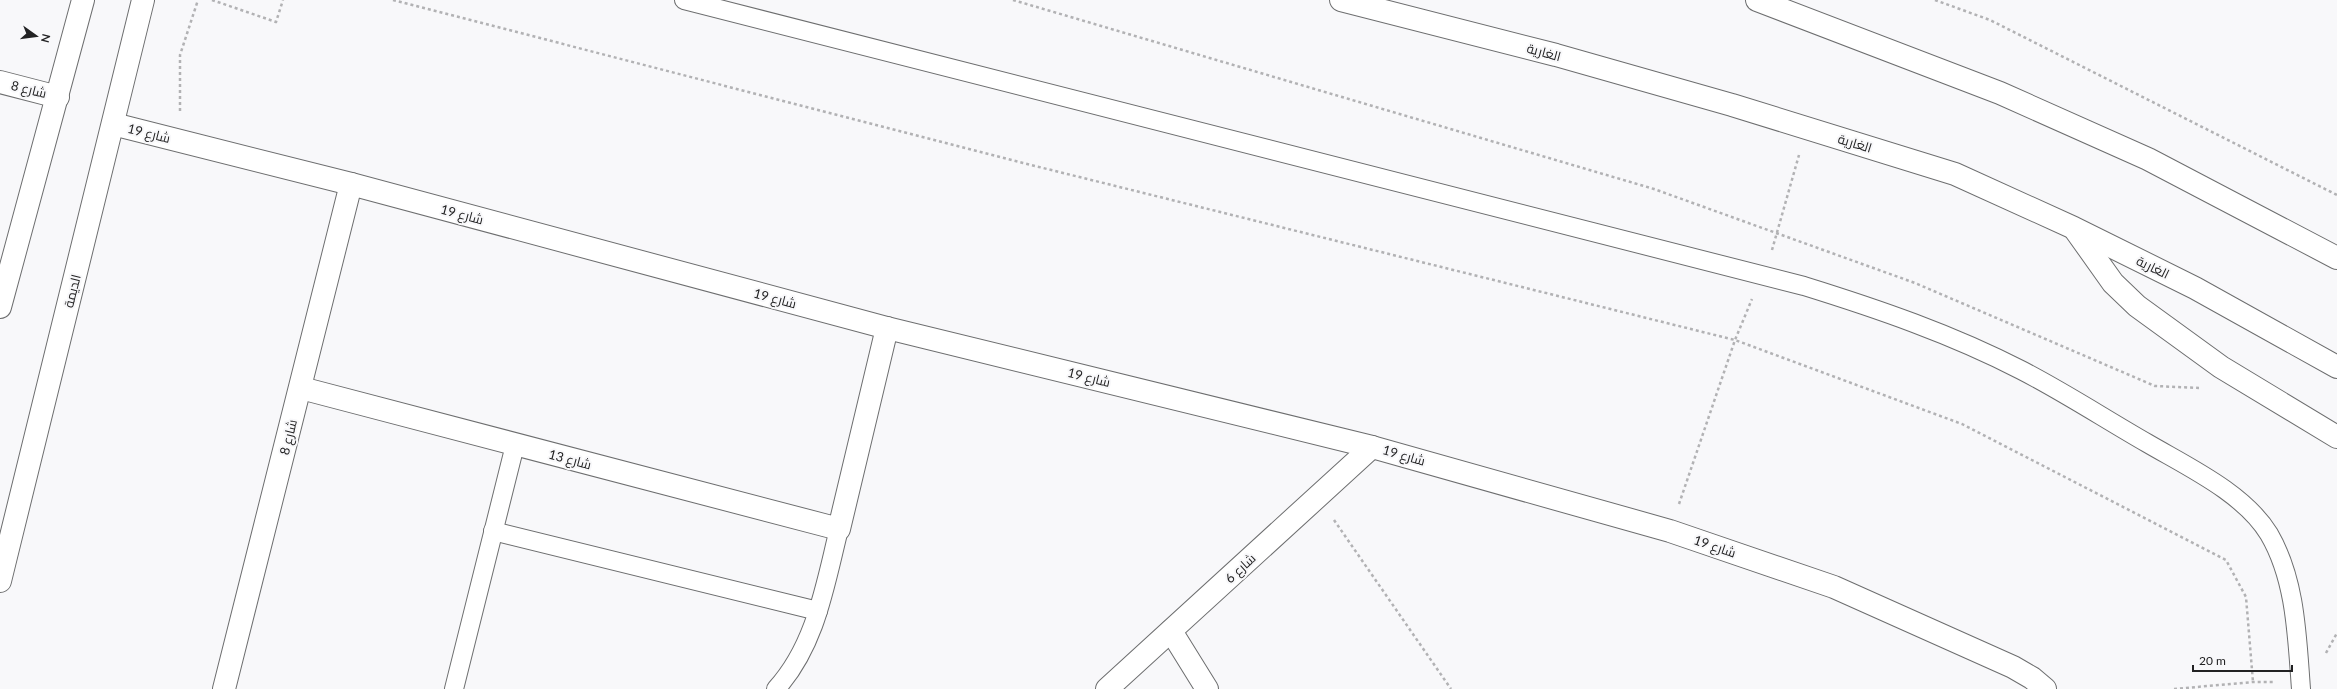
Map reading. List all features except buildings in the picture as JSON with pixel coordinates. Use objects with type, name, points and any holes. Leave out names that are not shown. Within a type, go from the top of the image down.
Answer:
[{"type":"street","points":[[0,307],[83,0]]},
{"type":"street","name":"الديمة","points":[[0,581],[143,0]]},
{"type":"street","name":"الغارية","points":[[1341,0],[1556,55],[1806,127],[1955,174],[2074,228],[2195,288],[2337,367]]},
{"type":"street","points":[[1757,0],[2000,93],[2141,155],[2337,258]]},
{"type":"street","name":"شارع 8","points":[[0,82],[58,97]]},
{"type":"street","name":"شارع 19","points":[[113,124],[351,184],[887,328],[1372,446],[1670,531],[1834,587],[2013,667],[2032,678],[2045,689]]},
{"type":"street","name":"شارع 8","points":[[224,689],[301,388],[351,184]]},
{"type":"street","points":[[2074,228],[2113,282],[2137,306],[2221,367],[2337,437]]},
{"type":"street","points":[[839,528],[887,328]]},
{"type":"street","name":"شارع 13","points":[[301,388],[515,445],[839,528]]},
{"type":"street","name":"شارع 6","points":[[1107,689],[1171,632],[1372,446]]},
{"type":"street","points":[[1171,632],[1207,689]]},
{"type":"lane","points":[[684,0],[1763,275],[1874,308],[1946,335],[2021,370],[2195,471],[2238,500],[2255,514],[2268,532],[2284,567],[2292,605],[2301,686]]},
{"type":"lane","points":[[454,689],[515,445]]},
{"type":"lane","points":[[776,689],[796,664],[805,647],[818,611],[839,528]]},
{"type":"lane","points":[[493,531],[818,611]]},
{"type":"path","points":[[178,141],[180,55],[198,0]]},
{"type":"path","points":[[212,0],[276,22],[283,0]]},
{"type":"path","points":[[392,0],[1023,163],[1735,340],[1962,424],[2226,560],[2246,597],[2253,682]]},
{"type":"path","points":[[1013,0],[1646,187],[1915,283],[2155,386],[2201,388]]},
{"type":"path","points":[[1935,0],[1990,20],[2337,195]]},
{"type":"path","points":[[1670,531],[1735,340],[1763,275],[1778,233],[1806,127]]},
{"type":"path","points":[[1318,496],[1451,689]]},
{"type":"path","points":[[2174,689],[2253,682],[2301,686],[2324,656],[2337,633]]}]
